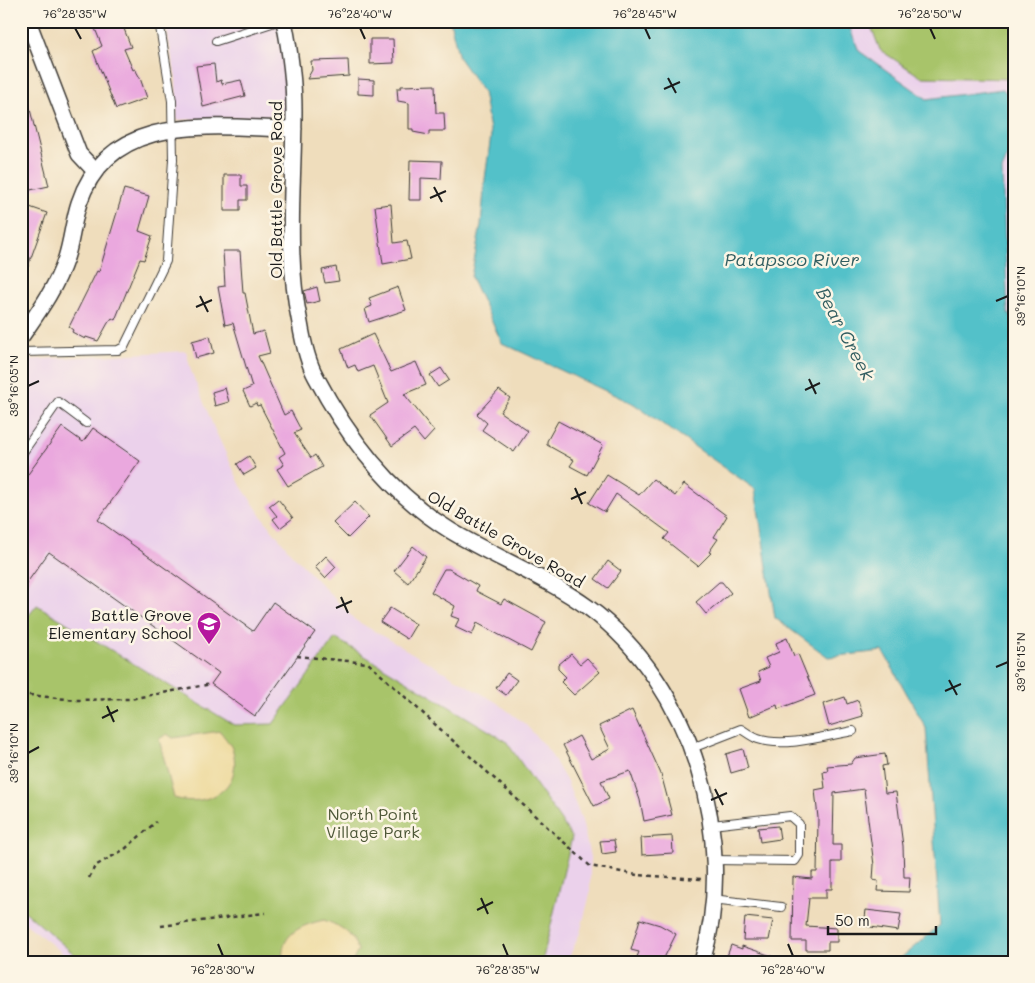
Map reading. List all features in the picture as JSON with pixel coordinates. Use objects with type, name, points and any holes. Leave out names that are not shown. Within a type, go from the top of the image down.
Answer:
[{"type":"street","points":[[28,21],[79,154],[95,171]]},
{"type":"street","name":"Old Battle Grove Road","points":[[284,21],[294,81],[291,236],[294,293],[301,332],[314,373],[347,430],[379,469],[413,504],[453,532],[564,592],[602,619],[636,654],[652,675],[692,748],[700,771],[712,825],[712,921],[702,962]]},
{"type":"street","points":[[21,337],[46,302],[57,282],[67,256],[79,203],[87,184],[95,171],[122,145],[143,135],[172,130],[294,129]]},
{"type":"lane","points":[[21,352],[118,350],[124,347],[166,261],[172,101],[159,21]]},
{"type":"lane","points":[[216,41],[278,21]]},
{"type":"lane","points":[[21,454],[58,402],[86,423]]},
{"type":"lane","points":[[692,748],[741,729],[758,739],[777,741],[795,741],[853,731]]},
{"type":"lane","points":[[712,825],[790,816],[799,824],[799,856],[795,861],[713,860]]},
{"type":"lane","points":[[712,899],[781,907]]},
{"type":"path","points":[[297,656],[368,663],[590,866],[637,875],[713,880]]},
{"type":"path","points":[[21,694],[76,700],[130,699],[211,684]]},
{"type":"path","points":[[89,878],[95,866],[125,849],[156,822]]},
{"type":"path","points":[[161,926],[265,913]]},
{"type":"shaded area","points":[[165,21],[279,21],[290,115],[177,120],[176,78]]},
{"type":"shaded area","points":[[847,21],[1014,21],[1014,102],[1003,89],[927,99],[859,51]]},
{"type":"shaded area","points":[[1014,141],[1014,321],[1008,313],[1002,170]]},
{"type":"shaded area","name":"North Point Village Park","points":[[186,351],[191,371],[214,428],[241,486],[291,553],[355,620],[496,702],[525,724],[549,751],[567,782],[582,821],[590,857],[590,894],[580,933],[567,962],[74,962],[21,920],[21,367],[27,360]]},
{"type":"green space","points":[[869,21],[1014,21],[1014,79],[921,77],[880,50]]},
{"type":"green space","name":"North Point Village Park","points":[[37,605],[234,725],[273,724],[335,638],[506,741],[572,837],[542,962],[83,962],[21,908],[21,625]]},
{"type":"sand","points":[[220,731],[233,751],[235,764],[233,776],[227,785],[210,798],[186,800],[174,798],[159,739],[167,734],[173,738]]},
{"type":"sand","points":[[324,920],[346,931],[353,939],[358,951],[352,962],[283,962],[284,944],[293,932]]},
{"type":"water","name":"Patapsco River","points":[[450,21],[847,21],[859,51],[927,99],[1003,89],[1014,102],[1014,141],[1002,170],[1008,313],[1014,321],[1014,962],[896,962],[940,925],[926,728],[883,651],[828,657],[775,618],[755,489],[634,404],[502,343],[471,277],[481,225],[491,135],[483,92],[459,58]]},
{"type":"building","points":[[92,21],[121,21],[131,47],[124,49],[133,70],[135,69],[140,78],[147,98],[116,109],[93,51],[102,46]]},
{"type":"building","points":[[370,39],[393,39],[394,63],[370,64]]},
{"type":"building","points":[[348,60],[349,76],[307,79],[312,70],[311,61]]},
{"type":"building","points":[[214,64],[216,82],[221,80],[222,84],[241,80],[245,96],[203,107],[196,66]]},
{"type":"building","points":[[358,79],[374,80],[374,95],[358,94]]},
{"type":"building","points":[[435,85],[436,113],[444,113],[445,131],[429,131],[429,135],[413,132],[413,129],[409,129],[409,103],[398,101],[397,88],[401,88],[401,86]]},
{"type":"building","points":[[21,89],[25,89],[49,186],[21,192]]},
{"type":"building","points":[[410,160],[442,161],[441,179],[421,178],[421,200],[409,200]]},
{"type":"building","points":[[224,175],[241,175],[241,186],[247,186],[247,200],[240,200],[240,211],[224,211]]},
{"type":"building","points":[[124,189],[149,196],[139,231],[152,236],[144,260],[140,259],[115,320],[112,318],[98,341],[86,337],[85,339],[72,332],[73,330],[69,327],[97,271],[99,272]]},
{"type":"building","points":[[21,204],[47,213],[23,280],[21,280]]},
{"type":"building","points":[[391,204],[394,243],[407,241],[411,259],[383,264],[375,206]]},
{"type":"building","points":[[223,251],[240,251],[243,293],[245,293],[253,334],[264,331],[270,353],[258,356],[284,415],[291,411],[301,430],[294,433],[311,458],[315,455],[322,467],[288,486],[277,469],[284,465],[279,457],[285,453],[260,405],[257,406],[256,403],[250,406],[243,391],[252,387],[233,323],[225,325],[218,287],[225,286]]},
{"type":"building","points":[[336,267],[339,281],[325,283],[322,270]]},
{"type":"building","points":[[317,287],[320,301],[307,304],[304,291]]},
{"type":"building","points":[[398,287],[406,310],[369,322],[365,309],[372,306],[369,298]]},
{"type":"building","points":[[373,334],[391,372],[416,362],[426,385],[404,394],[434,431],[424,442],[414,430],[392,446],[370,415],[388,403],[373,366],[358,372],[355,365],[348,368],[341,349]]},
{"type":"building","points":[[210,336],[214,353],[196,358],[192,341]]},
{"type":"building","points":[[441,368],[449,380],[438,387],[430,375]]},
{"type":"building","points":[[225,388],[229,402],[215,406],[212,392]]},
{"type":"building","points":[[499,390],[510,398],[500,412],[528,431],[514,452],[482,430],[487,423],[477,414]]},
{"type":"building","points":[[558,421],[603,445],[587,475],[570,466],[574,460],[547,445],[547,441]]},
{"type":"building","points":[[62,427],[83,442],[93,428],[140,461],[98,520],[253,631],[273,602],[315,632],[255,716],[211,684],[219,673],[49,552],[21,591],[21,484]]},
{"type":"building","points":[[249,456],[256,468],[244,475],[237,464]]},
{"type":"building","points":[[607,475],[639,495],[653,479],[675,496],[684,484],[727,516],[714,537],[718,539],[709,552],[711,553],[698,566],[664,539],[669,533],[616,494],[605,512],[589,503]]},
{"type":"building","points":[[278,499],[293,518],[280,528],[273,519],[277,516],[269,506]]},
{"type":"building","points":[[355,502],[369,517],[348,538],[333,523]]},
{"type":"building","points":[[413,546],[426,557],[408,583],[394,571]]},
{"type":"building","points":[[326,556],[336,567],[325,578],[315,567]]},
{"type":"building","points":[[608,561],[621,571],[608,588],[595,579]]},
{"type":"building","points":[[444,569],[449,569],[478,586],[476,591],[501,604],[504,599],[546,622],[531,652],[477,623],[472,635],[455,627],[459,619],[451,616],[455,606],[431,592]]},
{"type":"building","points":[[719,582],[722,582],[731,593],[706,614],[696,602]]},
{"type":"building","points":[[390,608],[416,624],[407,639],[380,622]]},
{"type":"building","points":[[787,638],[794,656],[798,654],[815,695],[778,709],[777,705],[749,717],[739,689],[761,681],[758,672],[769,667],[765,658],[779,652],[776,643]]},
{"type":"building","points":[[571,654],[580,664],[587,658],[600,672],[574,695],[561,682],[566,677],[558,669],[558,665]]},
{"type":"building","points":[[507,673],[517,680],[506,695],[496,688]]},
{"type":"building","points":[[845,697],[847,704],[858,700],[863,716],[829,726],[823,704]]},
{"type":"building","points":[[632,710],[661,774],[672,815],[644,821],[640,800],[630,771],[601,781],[609,799],[594,806],[563,745],[579,736],[591,759],[610,749],[599,726]]},
{"type":"building","points":[[743,749],[748,768],[731,773],[726,754]]},
{"type":"building","points":[[885,754],[887,765],[882,766],[885,793],[896,792],[903,846],[904,877],[910,877],[909,892],[877,891],[878,881],[873,880],[874,865],[864,789],[834,793],[833,845],[841,845],[841,862],[832,862],[832,889],[826,889],[826,898],[809,898],[806,926],[837,928],[837,942],[828,942],[828,950],[806,950],[806,941],[792,941],[793,877],[812,879],[812,872],[817,872],[818,818],[815,790],[825,788],[823,772],[828,771],[827,766],[851,764],[855,758]]},
{"type":"building","points":[[778,826],[780,839],[760,842],[758,828]]},
{"type":"building","points":[[672,836],[673,853],[642,855],[641,838]]},
{"type":"building","points":[[614,840],[616,852],[602,854],[600,841]]},
{"type":"building","points":[[866,910],[901,914],[898,931],[864,926]]},
{"type":"building","points":[[745,917],[773,920],[769,940],[743,940]]},
{"type":"building","points":[[640,919],[660,925],[676,934],[662,962],[635,962],[639,952],[631,950]]},
{"type":"building","points":[[731,945],[742,949],[742,946],[783,960],[783,962],[725,962]]},
{"type":"place","name":"Battle Grove Elementary School","points":[[209,645]]},
{"type":"water label","name":"Bear Creek","points":[[845,334]]}]
